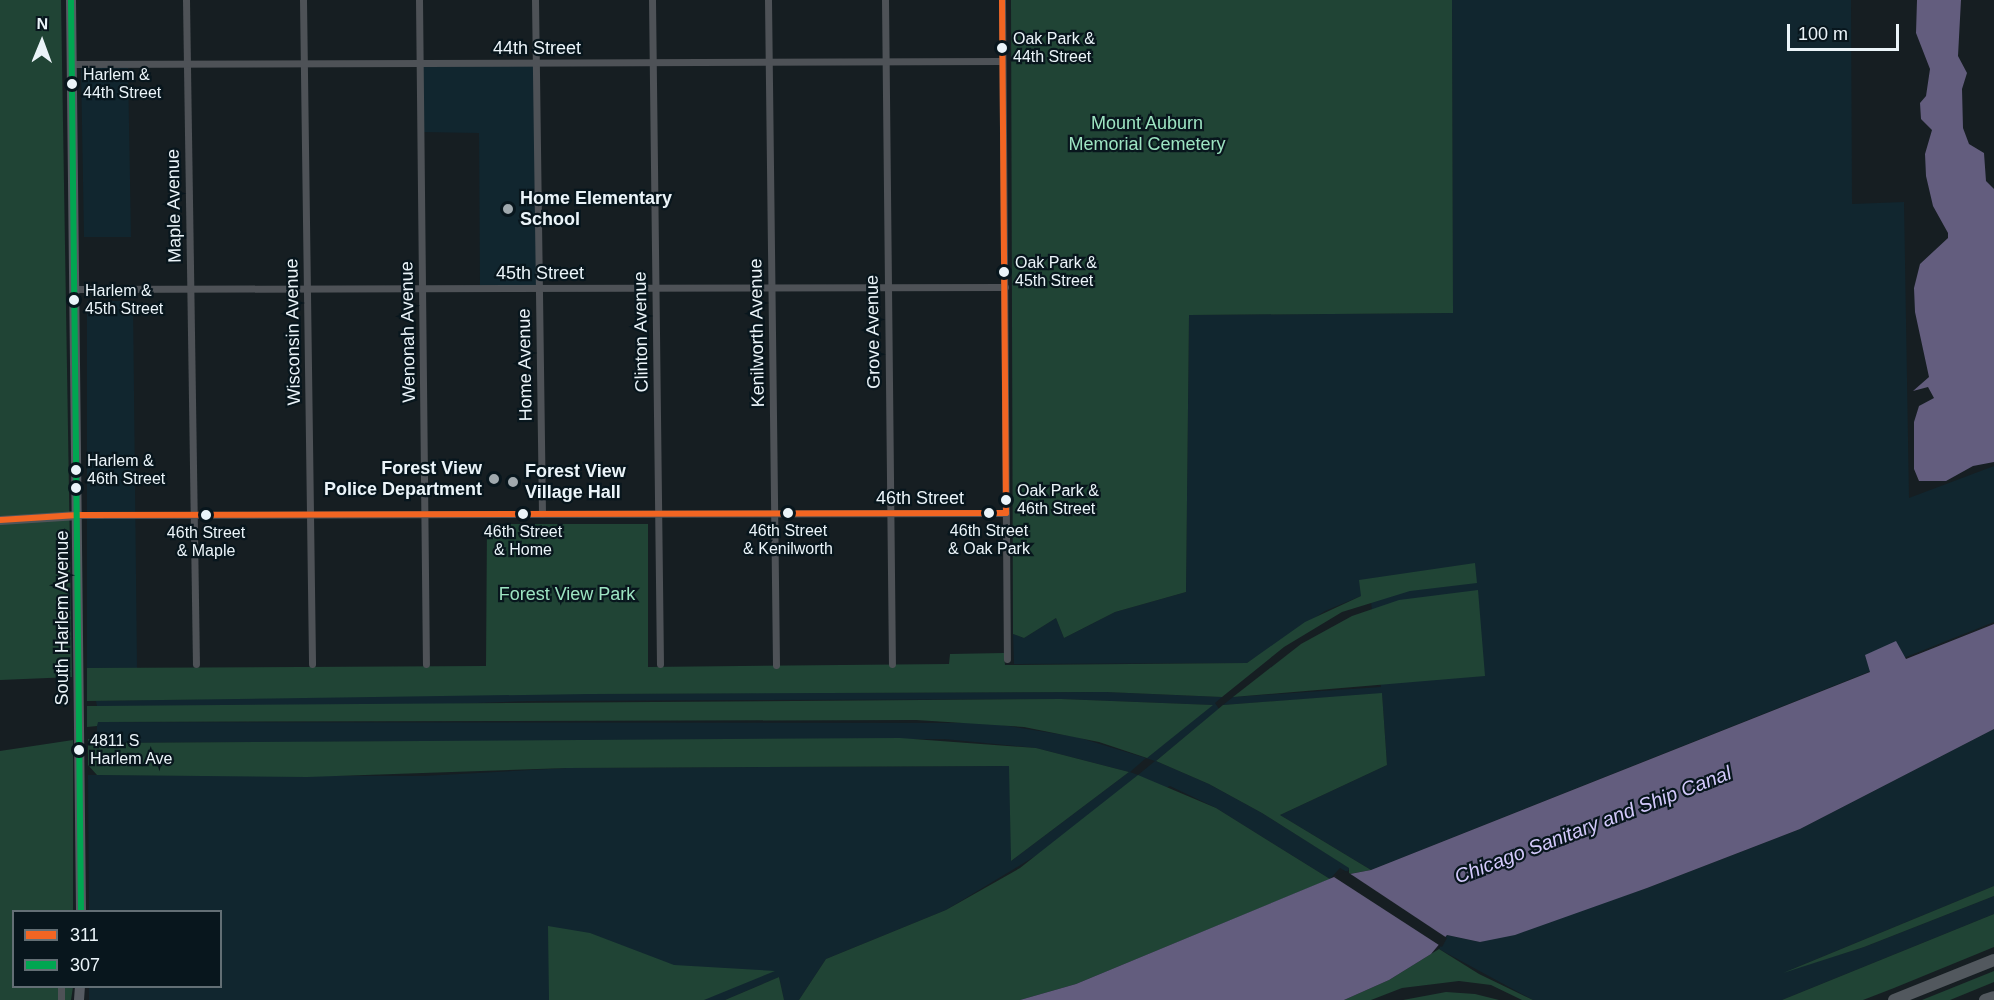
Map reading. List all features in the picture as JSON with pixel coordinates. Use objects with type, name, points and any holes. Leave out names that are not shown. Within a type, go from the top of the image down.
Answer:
[{"type":"highway","points":[[1894,1000],[1994,960]]},
{"type":"highway","points":[[1985,1000],[1994,997]]},
{"type":"main road","name":"South Harlem Avenue","points":[[71,0],[81,910]]},
{"type":"main road","points":[[0,520],[78,516]]},
{"type":"street","name":"Maple Avenue","points":[[186,0],[196,664]]},
{"type":"street","name":"Wisconsin Avenue","points":[[303,0],[312,664]]},
{"type":"street","name":"Wenonah Avenue","points":[[419,0],[426,664]]},
{"type":"street","name":"Home Avenue","points":[[535,0],[542,514]]},
{"type":"street","name":"Clinton Avenue","points":[[652,0],[660,664]]},
{"type":"street","name":"Kenilworth Avenue","points":[[768,0],[776,665]]},
{"type":"street","name":"Grove Avenue","points":[[885,0],[892,664]]},
{"type":"street","points":[[1002,0],[1007,659]]},
{"type":"street","name":"44th Street","points":[[72,64],[1002,61]]},
{"type":"street","name":"45th Street","points":[[75,289],[1005,287]]},
{"type":"street","name":"46th Street","points":[[78,516],[1006,513]]},
{"type":"shaded area","points":[[1452,0],[1851,0],[1852,204],[1904,202],[1909,498],[1994,466],[1994,622],[1371,870],[1280,815],[1387,765],[1382,694],[1223,705],[1233,697],[1381,687],[1371,602],[1361,596],[1325,611],[1247,663],[1014,664],[1013,634],[1024,638],[1056,618],[1064,638],[1115,612],[1186,592],[1189,315],[1453,313]]},
{"type":"shaded area","name":"Home Elementary School","points":[[536,64],[537,285],[480,285],[479,133],[421,132],[420,65]]},
{"type":"shaded area","points":[[81,67],[128,68],[131,237],[84,237]]},
{"type":"shaded area","points":[[87,301],[133,301],[137,668],[87,668]]},
{"type":"shaded area","points":[[1106,692],[1222,697],[1215,703],[1219,709],[1156,761],[1209,784],[1262,813],[1350,868],[1347,872],[1340,868],[1330,879],[1216,808],[1170,786],[1047,849],[946,910],[826,959],[799,1000],[784,1000],[779,977],[725,1000],[89,1000],[89,988],[222,988],[222,910],[89,910],[88,775],[423,776],[567,768],[1010,766],[1011,861],[1129,772],[1036,748],[944,739],[97,743],[97,722],[989,723],[1077,737],[1146,758],[1212,705],[1061,699],[529,701],[399,706],[97,706],[96,701],[484,694]],"holes":[[[1146,758],[1155,761],[1138,775],[1130,772]]]},
{"type":"shaded area","points":[[1994,729],[1994,886],[1790,970],[1864,947],[1994,896],[1994,914],[1782,1000],[1533,1000],[1439,949],[1447,935],[1480,942],[1647,888],[1800,829]]},
{"type":"green space","points":[[0,0],[61,0],[72,677],[0,680]]},
{"type":"green space","name":"Mount Auburn Memorial Cemetery","points":[[1011,0],[1452,0],[1453,313],[1189,315],[1186,592],[1115,612],[1064,638],[1056,618],[1024,638],[1013,634]]},
{"type":"green space","name":"Forest View Park","points":[[487,524],[648,524],[648,667],[949,664],[950,654],[1004,653],[1005,665],[1247,663],[1305,622],[1361,596],[1359,580],[1475,563],[1477,583],[1410,591],[1342,612],[1284,647],[1222,697],[1106,692],[589,694],[87,701],[87,668],[486,666]]},
{"type":"green space","points":[[1478,590],[1485,676],[1233,697],[1301,644],[1352,616],[1399,600]]},
{"type":"green space","points":[[1382,693],[1387,765],[1280,815],[1371,870],[1349,874],[1349,868],[1262,813],[1209,784],[1156,761],[1223,705]]},
{"type":"green space","points":[[1061,699],[1213,705],[1147,758],[1099,742],[1024,727],[916,720],[98,722],[97,726],[87,727],[87,706]]},
{"type":"green space","points":[[900,738],[1036,748],[1129,772],[1011,861],[1009,766],[567,768],[307,777],[97,775],[88,765],[88,739],[97,739],[98,743]]},
{"type":"green space","points":[[73,740],[73,910],[12,910],[12,988],[73,988],[71,1000],[0,1000],[0,751]]},
{"type":"green space","points":[[1138,775],[1216,808],[1330,879],[1076,984],[1020,1000],[799,1000],[826,959],[946,910],[1020,868]]},
{"type":"green space","points":[[1994,886],[1994,896],[1864,947],[1783,973]]},
{"type":"green space","points":[[1994,914],[1994,947],[1894,988],[1863,1000],[1782,1000]]},
{"type":"green space","points":[[548,926],[590,933],[674,965],[775,971],[704,1000],[549,1000]]},
{"type":"green space","points":[[1439,949],[1479,974],[1533,1000],[1522,1000],[1491,985],[1459,981],[1402,988],[1371,1000],[1344,1000],[1389,980]]},
{"type":"green space","points":[[1994,971],[1994,982],[1950,1000],[1922,1000]]},
{"type":"green space","points":[[779,977],[784,1000],[725,1000]]},
{"type":"green space","points":[[1446,992],[1475,994],[1499,1000],[1403,1000]]},
{"type":"water","points":[[1917,0],[1961,0],[1958,56],[1967,73],[1962,89],[1963,128],[1969,144],[1984,153],[1986,181],[1994,189],[1994,462],[1973,466],[1946,481],[1919,481],[1914,469],[1914,422],[1919,406],[1934,398],[1928,387],[1913,391],[1929,377],[1915,312],[1914,288],[1920,264],[1948,238],[1948,233],[1933,206],[1926,176],[1925,154],[1932,130],[1921,119],[1920,103],[1926,96],[1930,69],[1916,33]]},
{"type":"water","name":"Chicago Sanitary and Ship Canal","points":[[1994,624],[1994,729],[1800,829],[1647,888],[1515,935],[1480,942],[1447,935],[1431,954],[1389,980],[1344,1000],[1020,1000],[1076,984],[1334,877],[1371,870],[1870,672],[1865,655],[1896,641],[1906,659]]},
{"type":"pier","points":[[1346,871],[1447,938],[1442,947],[1334,877]]},
{"type":"transit line","name":"307","points":[[71,0],[81,910]]},
{"type":"transit line","name":"311","points":[[1002,0],[1006,513]]},
{"type":"transit line","name":"311","points":[[0,520],[78,515],[1006,513]]},
{"type":"place","name":"Oak Park & 44th Street","points":[[1002,48]]},
{"type":"place","name":"Harlem & 44th Street","points":[[72,84]]},
{"type":"place","name":"Home Elementary School","points":[[508,209]]},
{"type":"place","name":"Oak Park & 45th Street","points":[[1004,272]]},
{"type":"place","name":"Harlem & 45th Street","points":[[74,300]]},
{"type":"place","name":"Harlem & 46th Street","points":[[76,470]]},
{"type":"place","name":"Forest View Police Department","points":[[494,479]]},
{"type":"place","name":"Forest View Village Hall","points":[[513,482]]},
{"type":"place","name":"Oak Park & 46th Street","points":[[1006,500]]},
{"type":"place","name":"46th Street & Kenilworth","points":[[788,513]]},
{"type":"place","name":"46th Street & Oak Park","points":[[989,513]]},
{"type":"place","name":"46th Street & Home","points":[[523,514]]},
{"type":"place","name":"46th Street & Maple","points":[[206,515]]},
{"type":"place","name":"4811 S Harlem Ave","points":[[79,750]]}]
